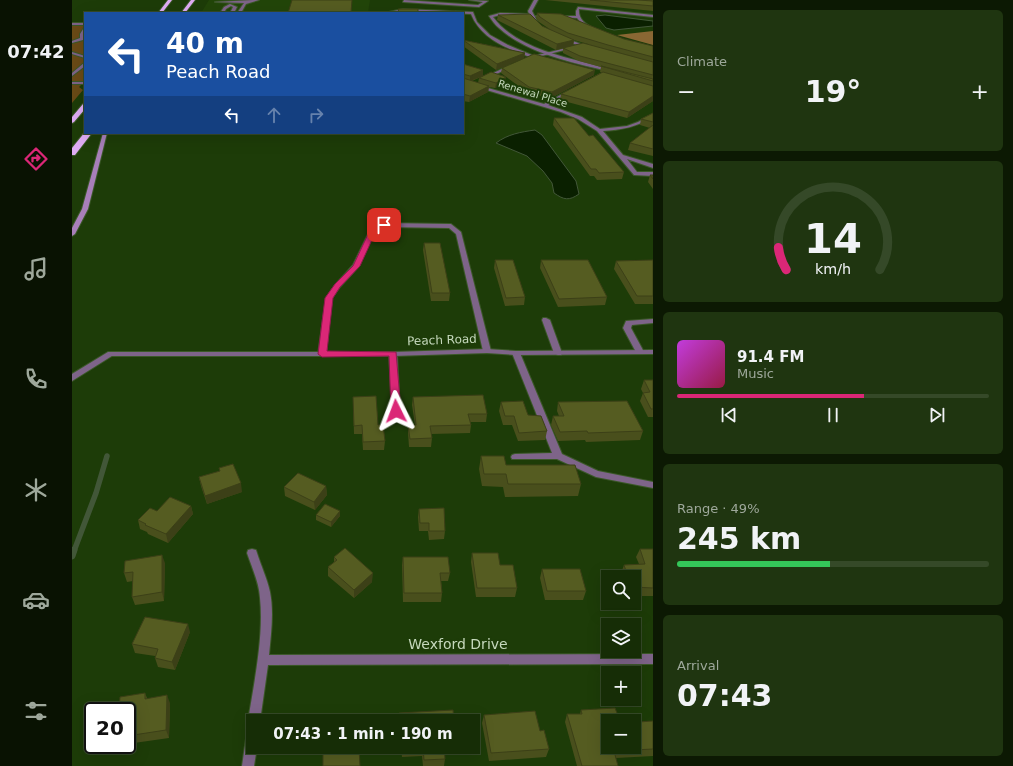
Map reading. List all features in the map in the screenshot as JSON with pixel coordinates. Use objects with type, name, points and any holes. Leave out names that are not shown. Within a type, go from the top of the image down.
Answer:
[{"type":"highway","points":[[161,12],[170,0]]},
{"type":"highway","points":[[184,12],[193,0]]},
{"type":"highway","points":[[72,121],[84,106]]},
{"type":"highway","points":[[72,153],[87,134]]},
{"type":"main road","points":[[72,234],[85,209],[105,134]]},
{"type":"street","points":[[218,1],[257,0]]},
{"type":"street","points":[[404,1],[479,6],[486,1],[471,0]]},
{"type":"street","points":[[536,0],[531,8],[531,15],[540,26]]},
{"type":"street","points":[[240,12],[245,3],[250,1]]},
{"type":"street","points":[[581,4],[577,11],[578,17],[589,28],[598,32]]},
{"type":"street","points":[[223,12],[225,8],[231,6],[235,8],[233,12]]},
{"type":"street","points":[[578,8],[653,16]]},
{"type":"street","points":[[392,12],[403,10],[449,12]]},
{"type":"street","points":[[464,13],[472,13],[475,23],[491,37],[510,47],[551,60]]},
{"type":"street","points":[[578,17],[500,14],[491,16],[495,23],[511,36],[528,45],[613,72]]},
{"type":"street","points":[[72,24],[84,25]]},
{"type":"street","points":[[72,42],[82,39],[84,28]]},
{"type":"street","points":[[559,37],[592,49]]},
{"type":"street","points":[[526,59],[581,46]]},
{"type":"street","points":[[72,53],[84,56]]},
{"type":"street","points":[[471,84],[519,62]]},
{"type":"street","points":[[557,62],[571,66]]},
{"type":"street","points":[[72,75],[84,65]]},
{"type":"street","name":"Renewal Place","points":[[464,82],[546,105],[580,118],[599,130],[636,174],[653,174]]},
{"type":"street","points":[[72,83],[84,83]]},
{"type":"street","points":[[546,105],[577,88]]},
{"type":"street","points":[[599,130],[632,127],[640,124],[653,115]]},
{"type":"street","points":[[621,156],[653,166]]},
{"type":"street","points":[[322,354],[329,298],[337,286],[356,266],[373,229],[384,225],[451,226],[460,233],[487,351]]},
{"type":"street","points":[[546,320],[558,353]]},
{"type":"street","points":[[640,352],[627,328],[629,323],[653,321]]},
{"type":"street","name":"Peach Road","points":[[72,378],[111,354],[393,354],[487,351],[516,353],[653,352]]},
{"type":"street","points":[[516,353],[558,456]]},
{"type":"street","points":[[393,354],[396,411]]},
{"type":"street","points":[[515,457],[558,456],[596,474],[653,485]]},
{"type":"street","points":[[252,553],[263,587],[266,603],[263,660],[255,714]]},
{"type":"street","name":"Wexford Drive","points":[[263,660],[653,659]]},
{"type":"street","points":[[248,766],[250,754]]},
{"type":"shaded area","points":[[209,0],[370,0],[368,12],[202,12]]},
{"type":"shaded area","points":[[605,15],[653,21],[653,26],[614,30],[606,28],[596,16]]},
{"type":"shaded area","points":[[72,24],[84,24],[84,82],[79,87],[83,90],[72,103]]},
{"type":"shaded area","points":[[653,31],[653,45],[617,35]]},
{"type":"shaded area","points":[[535,130],[542,135],[576,181],[579,194],[572,198],[566,199],[554,193],[552,183],[543,171],[527,156],[496,143],[510,135]]},
{"type":"building","points":[[292,0],[352,0],[351,12],[288,12]]},
{"type":"building","points":[[590,0],[653,1],[653,6]]},
{"type":"building","points":[[398,9],[418,9],[418,12],[399,12]]},
{"type":"building","points":[[455,11],[456,12],[418,12]]},
{"type":"building","points":[[537,13],[561,14],[624,39],[653,46],[653,57],[568,33],[552,25],[540,17]]},
{"type":"building","points":[[530,14],[542,26],[574,40],[557,44],[498,15]]},
{"type":"building","points":[[464,40],[525,53],[497,64],[464,41]]},
{"type":"building","points":[[583,43],[653,62],[653,75],[580,56],[563,48]]},
{"type":"building","points":[[534,54],[595,70],[552,92],[529,87],[502,68]]},
{"type":"building","points":[[464,64],[483,70],[470,76],[464,74]]},
{"type":"building","points":[[601,66],[653,79],[653,81]]},
{"type":"building","points":[[491,72],[506,77],[496,83],[479,78]]},
{"type":"building","points":[[603,72],[653,86],[653,96],[629,112],[561,94]]},
{"type":"building","points":[[464,78],[489,86],[470,96],[464,94]]},
{"type":"building","points":[[653,113],[653,122],[641,119]]},
{"type":"building","points":[[554,118],[574,118],[589,136],[593,135],[624,172],[599,173],[596,169],[591,169]]},
{"type":"building","points":[[653,125],[653,149],[630,143]]},
{"type":"building","points":[[424,243],[440,243],[450,293],[432,293]]},
{"type":"building","points":[[495,260],[513,260],[525,297],[506,298]]},
{"type":"building","points":[[541,260],[588,260],[607,297],[559,299]]},
{"type":"building","points":[[653,260],[653,296],[637,296],[616,261]]},
{"type":"building","points":[[644,380],[653,380],[653,409],[651,409],[643,393],[650,392]]},
{"type":"building","points":[[483,395],[487,414],[468,414],[471,425],[430,426],[432,438],[410,439],[408,425],[416,425],[413,397]]},
{"type":"building","points":[[376,396],[378,425],[383,425],[385,441],[363,442],[362,425],[354,426],[353,397]]},
{"type":"building","points":[[523,401],[528,415],[541,416],[547,431],[519,433],[514,416],[505,416],[501,402]]},
{"type":"building","points":[[627,401],[643,431],[588,433],[587,431],[560,432],[553,416],[564,416],[558,402]]},
{"type":"building","points":[[481,456],[504,456],[506,465],[575,465],[581,484],[508,484],[506,474],[484,474]]},
{"type":"building","points":[[233,464],[241,483],[205,496],[199,477],[220,471],[219,468]]},
{"type":"building","points":[[298,473],[326,486],[314,502],[284,487]]},
{"type":"building","points":[[170,497],[191,506],[166,534],[145,525],[146,524],[138,520],[150,508],[157,511]]},
{"type":"building","points":[[325,504],[340,511],[331,522],[316,515]]},
{"type":"building","points":[[444,508],[445,531],[429,531],[429,523],[420,523],[419,509]]},
{"type":"building","points":[[345,548],[373,573],[354,590],[328,567],[337,560],[334,557]]},
{"type":"building","points":[[640,549],[653,549],[653,588],[641,587],[641,570],[626,570],[624,565],[645,564]]},
{"type":"building","points":[[472,553],[498,553],[500,565],[513,565],[517,588],[477,588]]},
{"type":"building","points":[[162,555],[162,592],[132,597],[133,572],[124,573],[125,561]]},
{"type":"building","points":[[403,557],[448,557],[450,573],[440,573],[442,593],[404,593]]},
{"type":"building","points":[[542,569],[580,569],[586,591],[547,591]]},
{"type":"building","points":[[145,617],[188,624],[172,662],[155,658],[158,649],[132,644]]},
{"type":"building","points":[[145,693],[145,699],[167,695],[166,730],[136,735],[136,702],[120,702],[120,697]]},
{"type":"building","points":[[615,708],[617,714],[601,714],[601,754],[615,754],[618,766],[582,766],[567,714],[582,714],[581,710]]},
{"type":"building","points":[[453,710],[453,714],[399,714]]},
{"type":"building","points":[[535,711],[540,731],[544,730],[549,749],[491,753],[484,715]]},
{"type":"building","points":[[653,721],[653,749],[641,750],[641,722]]},
{"type":"building","points":[[323,754],[359,754],[360,766],[323,766]]},
{"type":"building","points":[[424,754],[445,754],[445,759],[424,760]]},
{"type":"waterway","points":[[74,551],[96,493],[107,456]]},
{"type":"waterway","points":[[72,556],[74,550]]},
{"type":"route","points":[[384,225],[373,229],[356,266],[337,286],[329,298],[322,354],[393,354],[396,411]]}]
